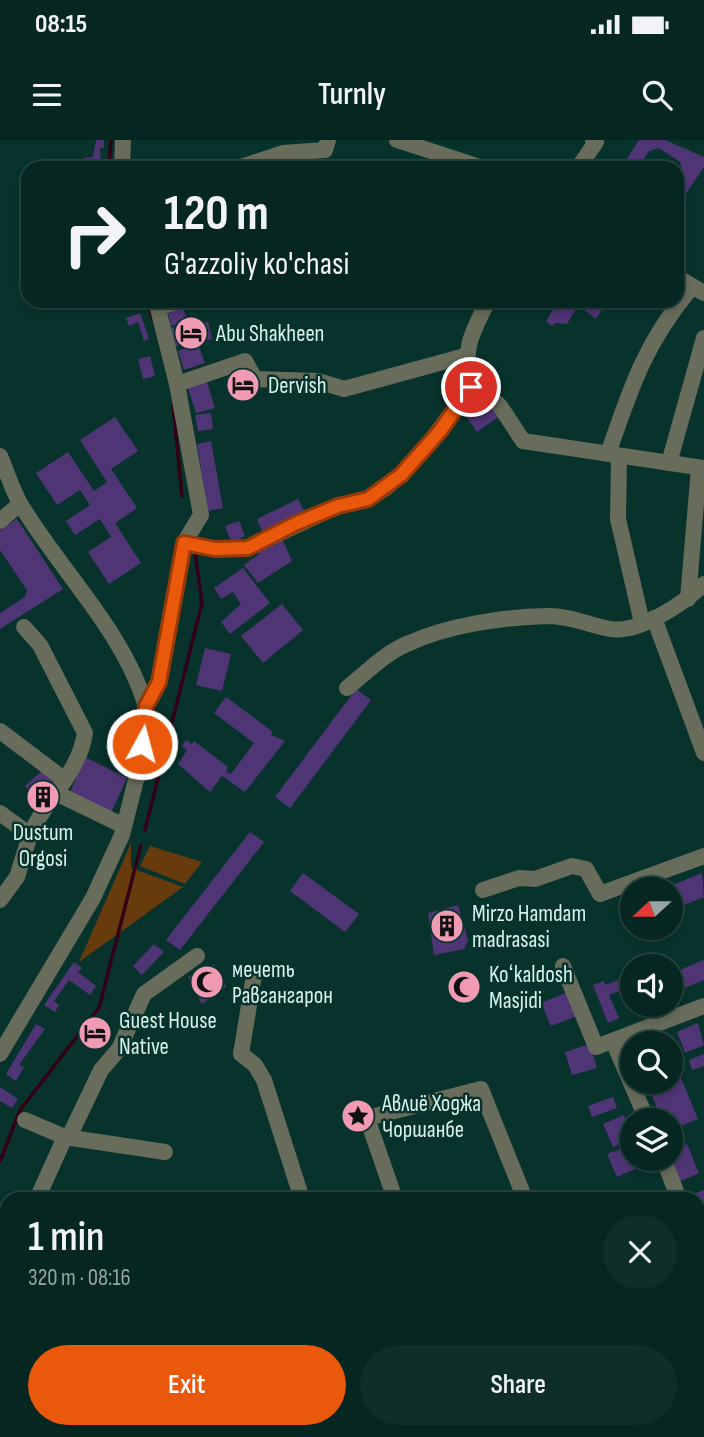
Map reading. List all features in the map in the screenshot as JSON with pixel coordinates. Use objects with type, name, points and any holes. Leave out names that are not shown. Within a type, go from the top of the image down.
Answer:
[{"type":"street","points":[[122,161],[123,140]]},
{"type":"street","points":[[259,161],[283,153],[325,150],[328,140]]},
{"type":"street","points":[[397,140],[462,161]]},
{"type":"street","points":[[582,161],[594,141]]},
{"type":"street","points":[[684,302],[697,290]]},
{"type":"street","points":[[0,1055],[93,898],[124,826],[139,764],[146,706],[159,682],[184,543],[201,515],[177,384],[158,308]]},
{"type":"street","points":[[184,543],[215,549],[248,548],[307,519],[368,499],[386,488],[411,465],[471,387],[465,356],[485,308]]},
{"type":"street","points":[[678,308],[661,324],[639,365],[614,455],[618,519],[648,620],[700,734],[704,753]]},
{"type":"street","points":[[669,463],[704,338]]},
{"type":"street","points":[[177,384],[245,361],[255,379],[318,381],[344,389],[465,356]]},
{"type":"street","points":[[471,387],[481,388],[500,406],[523,441],[702,468],[688,599]]},
{"type":"street","points":[[0,456],[20,504],[113,636],[141,688],[146,706]]},
{"type":"street","points":[[0,521],[20,504]]},
{"type":"street","points":[[347,688],[405,644],[473,626],[548,616],[581,619],[610,629],[628,629],[688,599],[704,584]]},
{"type":"street","points":[[0,900],[17,877],[36,821],[62,787],[80,754],[85,733],[40,645],[24,627]]},
{"type":"street","points":[[0,731],[62,787],[124,826]]},
{"type":"street","points":[[0,813],[30,835]]},
{"type":"street","points":[[484,890],[519,878],[536,879],[572,866],[586,869],[600,894],[704,856]]},
{"type":"street","points":[[40,1192],[101,1070],[119,1049],[144,994],[197,956]]},
{"type":"street","points":[[563,966],[596,1046],[704,1006]]},
{"type":"street","points":[[254,975],[241,1054],[255,1065],[264,1080],[279,1118],[300,1192]]},
{"type":"street","points":[[613,1041],[642,1108]]},
{"type":"street","points":[[393,1192],[367,1118],[481,1089],[522,1192]]},
{"type":"street","points":[[25,1120],[67,1137],[165,1152]]},
{"type":"street","points":[[668,1171],[676,1192]]},
{"type":"shaded area","points":[[131,843],[131,868],[183,887],[79,962]]},
{"type":"shaded area","points":[[150,846],[202,862],[185,884],[140,866]]},
{"type":"building","points":[[96,140],[104,140],[104,148],[100,148],[101,161],[83,161],[83,158],[93,157]]},
{"type":"building","points":[[639,140],[665,140],[704,157],[704,167],[684,197],[684,161],[678,161],[659,148],[649,151],[643,161],[626,161]]},
{"type":"building","points":[[167,308],[183,308],[187,321],[171,326]]},
{"type":"building","points":[[554,308],[576,308],[567,324],[555,323],[552,326],[546,321]]},
{"type":"building","points":[[582,308],[603,308],[596,319]]},
{"type":"building","points":[[140,313],[149,339],[144,341],[138,322],[129,326],[126,318]]},
{"type":"building","name":"Abu Shakheen","points":[[208,322],[212,339],[175,346],[170,328]]},
{"type":"building","points":[[198,344],[205,363],[184,370],[178,351]]},
{"type":"building","points":[[150,356],[155,376],[143,379],[138,359]]},
{"type":"building","points":[[206,379],[215,408],[196,413],[187,385]]},
{"type":"building","points":[[481,395],[498,417],[477,432],[462,411]]},
{"type":"building","points":[[211,413],[213,429],[198,431],[195,415]]},
{"type":"building","points":[[115,417],[138,451],[111,469],[137,508],[115,523],[141,563],[109,584],[88,552],[111,537],[100,519],[75,535],[66,521],[90,505],[80,490],[57,505],[36,473],[68,452],[94,491],[107,482],[80,440]]},
{"type":"building","points":[[211,441],[223,508],[208,511],[197,444]]},
{"type":"building","points":[[298,499],[304,511],[262,531],[257,519]]},
{"type":"building","points":[[17,519],[63,589],[0,629],[0,613],[25,597],[27,590],[0,550],[0,530]]},
{"type":"building","points":[[239,521],[245,536],[231,542],[225,526]]},
{"type":"building","points":[[281,536],[292,561],[258,583],[244,565],[259,554],[259,546]]},
{"type":"building","points":[[243,568],[270,603],[230,634],[221,622],[241,604],[233,592],[221,599],[214,588]]},
{"type":"building","points":[[282,604],[303,630],[263,663],[241,636]]},
{"type":"building","points":[[205,648],[231,654],[222,691],[196,685]]},
{"type":"building","points":[[356,689],[371,700],[290,808],[275,797]]},
{"type":"building","points":[[226,697],[273,732],[271,735],[285,741],[245,792],[222,776],[210,792],[178,764],[187,750],[182,746],[186,740],[192,744],[194,741],[228,767],[226,772],[231,774],[254,743],[214,713]]},
{"type":"building","points":[[85,757],[127,778],[111,813],[69,795]]},
{"type":"building","name":"Dustum Orgosi","points":[[43,770],[60,786],[44,808],[25,786]]},
{"type":"building","points":[[250,832],[264,842],[180,950],[166,940]]},
{"type":"building","points":[[303,873],[359,914],[345,932],[290,891]]},
{"type":"building","points":[[702,873],[704,897],[683,905],[683,881]]},
{"type":"building","name":"Mirzo Hamdam madrasasi","points":[[458,905],[468,940],[464,949],[434,955],[428,913]]},
{"type":"building","points":[[154,944],[164,952],[142,975],[133,966]]},
{"type":"building","points":[[704,960],[704,980],[683,989],[683,969]]},
{"type":"building","points":[[74,962],[82,968],[78,972],[96,986],[90,995],[69,980],[54,1001],[59,1005],[55,1012],[44,1005]]},
{"type":"building","name":"мечеть Равгангарон","points":[[214,964],[226,987],[202,1004],[188,977]]},
{"type":"building","name":"Koʻkaldosh Masjidi","points":[[470,974],[477,993],[458,1000],[451,981]]},
{"type":"building","points":[[620,979],[620,991],[609,995],[619,1018],[608,1023],[593,985],[604,981],[605,985]]},
{"type":"building","points":[[568,992],[577,1016],[551,1026],[541,1003]]},
{"type":"building","points":[[698,1023],[704,1045],[685,1053],[683,1031],[679,1031]]},
{"type":"building","points":[[36,1024],[45,1029],[19,1065],[24,1067],[16,1081],[6,1074]]},
{"type":"building","points":[[590,1044],[597,1068],[572,1075],[565,1052]]},
{"type":"building","points":[[704,1054],[704,1066],[692,1070],[689,1060]]},
{"type":"building","points":[[683,1083],[698,1119],[683,1125],[683,1108],[657,1108],[651,1094],[683,1094]]},
{"type":"building","points":[[0,1087],[18,1099],[12,1108],[0,1101]]},
{"type":"building","points":[[613,1097],[617,1108],[592,1117],[588,1106]]},
{"type":"building","points":[[620,1117],[620,1144],[613,1147],[603,1124]]},
{"type":"building","points":[[687,1144],[699,1173],[679,1182],[676,1171],[683,1171],[683,1146]]},
{"type":"building","points":[[620,1149],[620,1171],[630,1171],[617,1177],[607,1154]]},
{"type":"waterway","points":[[110,161],[111,140]]},
{"type":"waterway","points":[[149,308],[153,319]]},
{"type":"waterway","points":[[173,405],[182,496]]},
{"type":"waterway","points":[[145,830],[202,603],[195,553]]},
{"type":"waterway","points":[[0,1161],[20,1110],[99,1008],[141,845]]},
{"type":"place","name":"Abu Shakheen","points":[[191,333]]},
{"type":"place","name":"Dervish","points":[[243,385]]},
{"type":"place","name":"Dustum Orgosi","points":[[43,797]]},
{"type":"place","name":"Mirzo Hamdam madrasasi","points":[[447,926]]},
{"type":"place","name":"мечеть Равгангарон","points":[[207,982]]},
{"type":"place","name":"Koʻkaldosh Masjidi","points":[[464,987]]},
{"type":"place","name":"Guest House Native","points":[[95,1033]]},
{"type":"place","name":"Авлиё Ходжа Чоршанбе","points":[[358,1116]]},
{"type":"route","points":[[142,744],[146,706],[159,682],[184,543],[215,549],[248,548],[338,506],[368,499],[386,488],[420,455],[471,387]]}]
